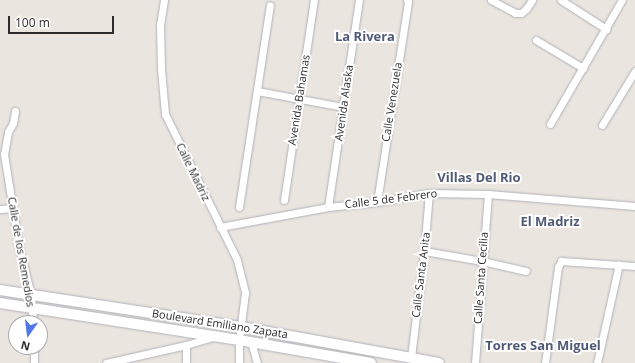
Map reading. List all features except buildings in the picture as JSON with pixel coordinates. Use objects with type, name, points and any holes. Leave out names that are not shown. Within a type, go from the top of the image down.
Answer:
[{"type":"street","name":"Calle Madriz","points":[[164,0],[160,24],[161,69],[165,114],[237,260],[245,293],[239,340],[239,363]]},
{"type":"street","name":"Avenida Bahamas","points":[[284,200],[314,0]]},
{"type":"street","name":"Avenida Alaska","points":[[328,207],[358,0]]},
{"type":"street","points":[[491,0],[515,13],[521,13],[526,9],[532,0]]},
{"type":"street","points":[[561,0],[606,29]]},
{"type":"street","points":[[550,124],[622,0]]},
{"type":"street","name":"Calle Venezuela","points":[[377,202],[407,1]]},
{"type":"street","points":[[239,207],[270,5]]},
{"type":"street","points":[[536,40],[583,68]]},
{"type":"street","points":[[602,125],[635,72]]},
{"type":"street","points":[[257,91],[343,107]]},
{"type":"street","name":"Calle de los Remedios","points":[[15,111],[14,123],[8,132],[2,155],[13,208],[19,248],[31,295],[32,315]]},
{"type":"street","name":"Calle 5 de Febrero","points":[[220,227],[328,207],[377,202],[429,193],[488,194],[635,206]]},
{"type":"street","name":"Calle Santa Anita","points":[[411,357],[424,251],[429,193]]},
{"type":"street","name":"Calle Santa Cecilia","points":[[475,363],[488,194]]},
{"type":"street","points":[[0,209],[13,208]]},
{"type":"street","points":[[424,251],[482,261],[526,271]]},
{"type":"street","points":[[545,363],[558,267],[561,261],[635,266]]},
{"type":"street","points":[[597,363],[619,264]]},
{"type":"street","name":"Boulevard Emiliano Zapata","points":[[0,290],[241,327],[439,363]]},
{"type":"street","name":"Boulevard Emiliano Zapata","points":[[0,303],[239,340],[371,363]]},
{"type":"street","name":"Boulevard Emiliano Zapata","points":[[106,363],[186,345],[214,336]]},
{"type":"street","points":[[251,342],[257,363]]},
{"type":"street","points":[[186,345],[186,363]]},
{"type":"district","name":"La Rivera","points":[[365,36]]},
{"type":"district","name":"Villas Del Rio","points":[[479,177]]},
{"type":"district","name":"El Madriz","points":[[550,221]]},
{"type":"district","name":"Torres San Miguel","points":[[543,345]]}]
